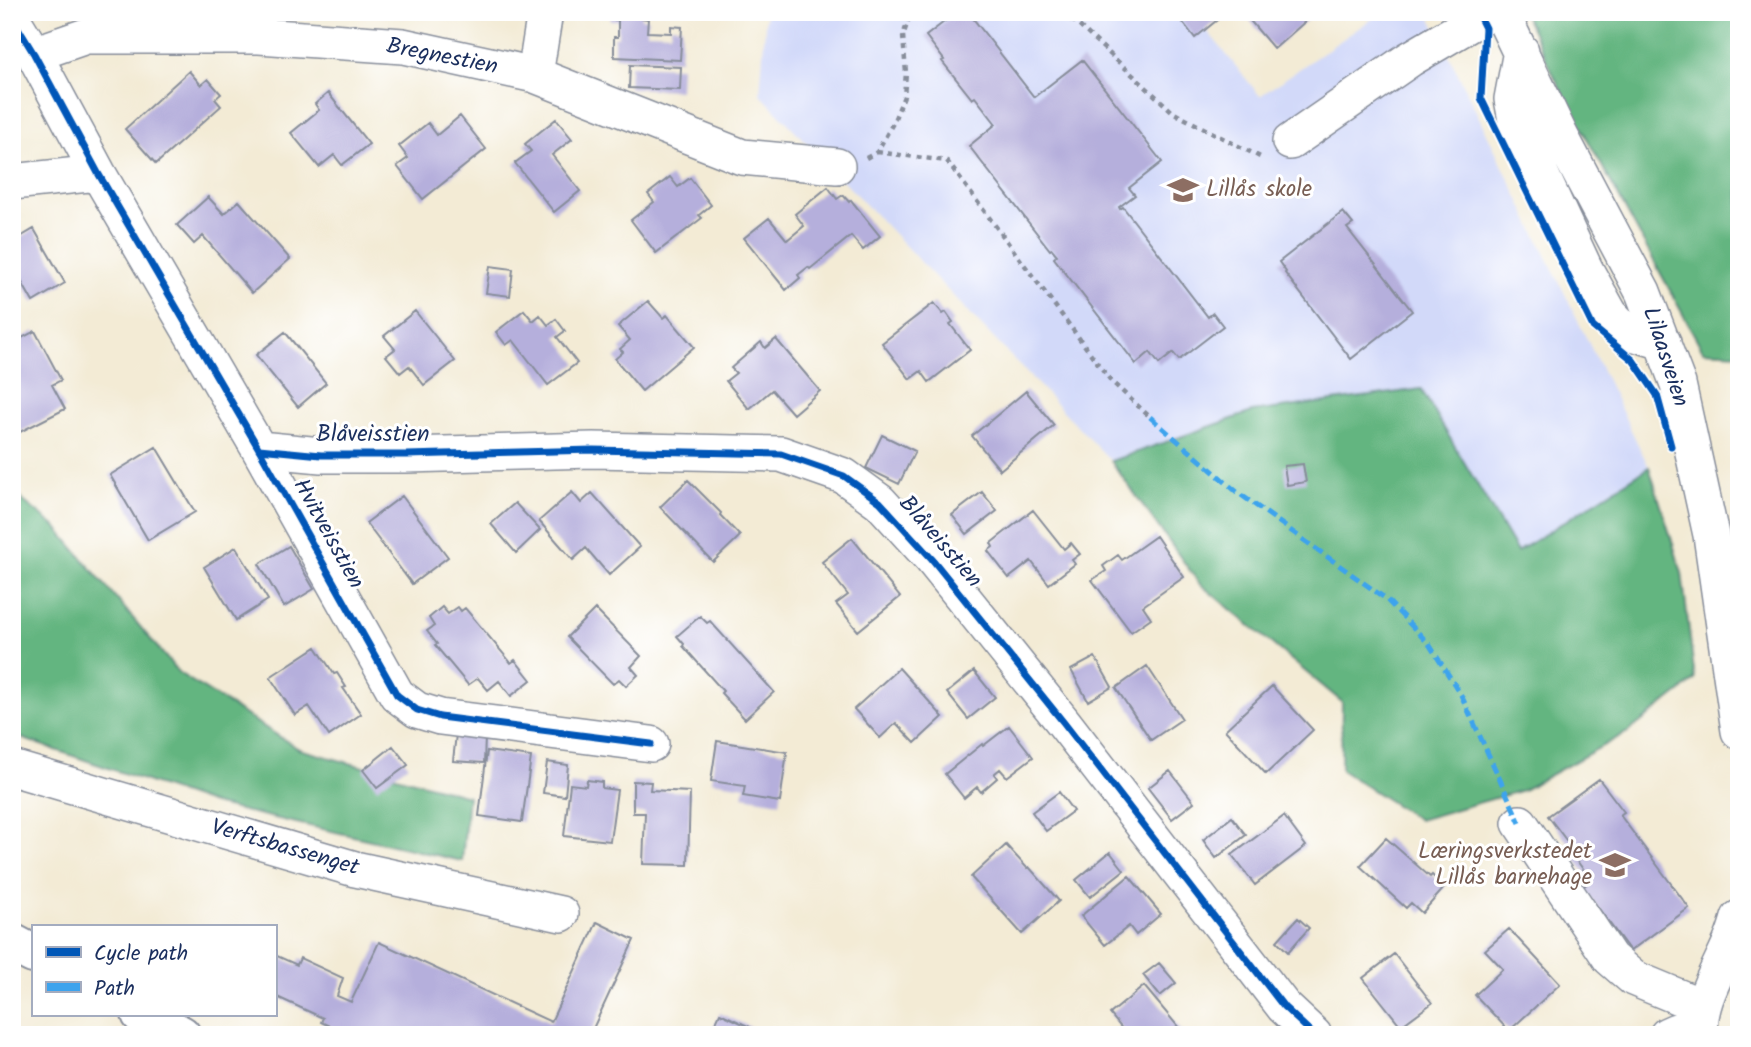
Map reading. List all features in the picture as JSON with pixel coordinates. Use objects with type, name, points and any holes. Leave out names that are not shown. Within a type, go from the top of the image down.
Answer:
[{"type":"main road","points":[[12,943],[32,953]]},
{"type":"main road","points":[[145,1016],[180,1035]]},
{"type":"street","points":[[536,75],[545,12]]},
{"type":"street","points":[[1290,142],[1410,59],[1490,12]]},
{"type":"street","name":"Lilaasveien","points":[[1501,12],[1561,137],[1643,292],[1678,384],[1725,536],[1739,731]]},
{"type":"street","name":"Hvitveisstien","points":[[12,18],[397,695],[417,710],[440,717],[651,744]]},
{"type":"street","name":"Bregnestien","points":[[34,54],[86,36],[259,36],[403,46],[536,75],[742,157],[837,166]]},
{"type":"street","points":[[12,182],[98,173]]},
{"type":"street","name":"Blåveisstien","points":[[259,449],[321,455],[593,450],[781,454],[844,476],[880,502],[932,559],[1073,734],[1284,1007],[1314,1035]]},
{"type":"street","name":"Verftsbassenget","points":[[12,768],[355,869],[561,914]]},
{"type":"street","points":[[1520,823],[1610,958],[1693,1027],[1739,918]]},
{"type":"path","points":[[837,166],[860,162],[877,152],[894,123],[904,96],[904,36],[911,12]]},
{"type":"path","points":[[1053,12],[1075,22],[1174,113],[1261,159],[1290,142]]},
{"type":"path","points":[[877,152],[947,160],[1111,381],[1150,417]]},
{"type":"shaded area","name":"Lillås skole","points":[[766,12],[1192,12],[1260,96],[1382,12],[1428,12],[1649,467],[1516,553],[1421,389],[1252,412],[1111,461],[760,94]]},
{"type":"green space","points":[[1523,12],[1739,14],[1739,353],[1703,351],[1565,98]]},
{"type":"green space","points":[[1421,389],[1517,552],[1649,467],[1682,573],[1695,680],[1628,732],[1523,790],[1419,820],[1341,770],[1342,702],[1199,583],[1111,461],[1252,412]]},
{"type":"green space","points":[[12,492],[57,528],[179,673],[299,749],[468,796],[462,861],[213,804],[12,735]]},
{"type":"building","points":[[610,12],[642,12],[641,18],[648,19],[647,32],[671,33],[671,26],[682,27],[680,60],[614,57],[614,37],[618,37],[618,20],[610,20]]},
{"type":"building","points":[[957,12],[968,12],[1034,97],[1082,60],[1162,162],[1129,188],[1135,195],[1119,207],[1123,207],[1208,317],[1213,313],[1223,326],[1179,360],[1173,353],[1159,364],[1150,352],[1136,364],[1054,258],[1057,255],[1050,250],[969,146],[996,124],[975,97],[972,99],[926,36]]},
{"type":"building","points":[[1175,12],[1219,12],[1222,16],[1195,38]]},
{"type":"building","points":[[1253,12],[1316,12],[1274,49],[1247,17]]},
{"type":"building","points":[[630,65],[681,67],[680,90],[629,88]]},
{"type":"building","points":[[189,71],[201,85],[208,79],[221,94],[215,99],[221,106],[156,164],[125,129]]},
{"type":"building","points":[[328,93],[369,144],[342,165],[334,155],[319,167],[291,133],[319,110],[315,104]]},
{"type":"building","points":[[460,116],[486,149],[423,199],[397,166],[408,158],[399,146],[428,123],[437,135]]},
{"type":"building","points":[[556,119],[572,139],[552,155],[580,191],[554,212],[515,163],[531,151],[525,144]]},
{"type":"building","points":[[670,177],[678,187],[690,178],[711,205],[699,215],[702,218],[656,253],[631,220],[654,202],[648,194]]},
{"type":"building","points":[[828,187],[837,199],[843,195],[849,202],[851,200],[880,236],[863,250],[851,236],[810,269],[808,267],[798,275],[800,278],[786,290],[744,238],[769,218],[787,240],[804,226],[795,214]]},
{"type":"building","points":[[208,197],[224,214],[239,201],[290,259],[252,293],[203,236],[194,244],[177,225]]},
{"type":"building","points":[[1343,212],[1353,224],[1347,228],[1412,311],[1351,359],[1279,262]]},
{"type":"building","points":[[34,229],[65,283],[33,302],[12,265],[12,242]]},
{"type":"building","points":[[490,266],[513,269],[510,296],[486,293]]},
{"type":"building","points":[[648,301],[663,318],[667,315],[694,347],[642,391],[615,359],[623,352],[620,349],[630,340],[618,326]]},
{"type":"building","points":[[934,303],[943,314],[946,312],[953,322],[950,324],[970,350],[929,382],[921,371],[910,379],[882,343]]},
{"type":"building","points":[[524,310],[533,321],[540,315],[548,325],[556,319],[565,331],[557,337],[577,363],[548,385],[513,340],[506,345],[496,332]]},
{"type":"building","points":[[415,311],[455,361],[424,385],[409,366],[400,373],[386,356],[395,349],[384,336]]},
{"type":"building","points":[[35,331],[61,380],[52,385],[65,409],[12,436],[12,343]]},
{"type":"building","points":[[285,332],[326,383],[298,407],[256,355]]},
{"type":"building","points":[[776,339],[820,391],[793,414],[772,390],[749,409],[726,381],[736,373],[731,368],[761,342],[765,348]]},
{"type":"building","points":[[1026,391],[1054,425],[1000,470],[972,436]]},
{"type":"building","points":[[882,435],[915,451],[899,484],[866,468]]},
{"type":"building","points":[[156,447],[195,512],[148,540],[110,475]]},
{"type":"building","points":[[1303,464],[1306,482],[1287,485],[1284,466]]},
{"type":"building","points":[[688,480],[740,536],[713,562],[660,507]]},
{"type":"building","points":[[572,492],[581,503],[592,493],[640,547],[609,575],[586,548],[573,560],[539,521]]},
{"type":"building","points":[[982,492],[997,511],[967,534],[952,515]]},
{"type":"building","points":[[402,496],[448,557],[412,584],[366,523]]},
{"type":"building","points":[[515,503],[540,530],[516,553],[491,524]]},
{"type":"building","points":[[1033,510],[1064,549],[1071,543],[1080,554],[1072,560],[1075,564],[1049,584],[1031,561],[1009,578],[988,551],[993,547],[991,543]]},
{"type":"building","points":[[1156,536],[1184,577],[1143,606],[1151,618],[1131,632],[1092,580],[1106,571],[1103,566],[1118,555],[1122,560]]},
{"type":"building","points":[[852,538],[900,597],[858,631],[836,604],[848,595],[822,562]]},
{"type":"building","points":[[289,546],[314,589],[284,607],[259,564]]},
{"type":"building","points":[[236,547],[268,600],[236,620],[204,567]]},
{"type":"building","points":[[442,607],[448,614],[458,607],[461,611],[465,608],[511,663],[515,660],[531,680],[511,696],[499,681],[488,690],[478,678],[468,685],[427,631],[434,626],[429,618]]},
{"type":"building","points":[[595,609],[641,656],[631,667],[638,675],[626,686],[619,679],[613,684],[567,637]]},
{"type":"building","points":[[700,616],[707,623],[710,621],[774,692],[745,719],[677,636]]},
{"type":"building","points":[[316,647],[334,674],[337,673],[346,687],[343,688],[361,714],[329,736],[309,706],[295,715],[270,677]]},
{"type":"building","points":[[1095,657],[1112,687],[1088,701],[1071,670]]},
{"type":"building","points":[[1147,666],[1182,719],[1151,740],[1116,688]]},
{"type":"building","points":[[899,668],[943,717],[915,743],[896,723],[880,738],[854,709]]},
{"type":"building","points":[[974,671],[995,697],[968,719],[947,693]]},
{"type":"building","points":[[1272,686],[1313,730],[1266,774],[1225,730]]},
{"type":"building","points":[[1009,726],[1033,757],[1007,777],[1000,769],[994,774],[997,778],[981,792],[977,787],[964,798],[945,774]]},
{"type":"building","points":[[456,734],[485,737],[484,763],[453,761]]},
{"type":"building","points":[[717,741],[787,752],[780,802],[743,796],[745,786],[711,781]]},
{"type":"building","points":[[393,746],[408,765],[377,788],[363,770]]},
{"type":"building","points":[[487,751],[531,757],[522,822],[479,816]]},
{"type":"building","points":[[547,762],[568,765],[565,796],[543,793]]},
{"type":"building","points":[[1170,771],[1194,802],[1172,819],[1148,788]]},
{"type":"building","points":[[1599,779],[1624,812],[1620,815],[1689,908],[1630,951],[1583,887],[1591,880],[1548,816]]},
{"type":"building","points":[[587,780],[602,782],[602,788],[617,790],[610,841],[564,836],[570,784],[586,786]]},
{"type":"building","points":[[633,781],[651,782],[650,790],[690,792],[688,865],[643,864],[645,813],[633,813]]},
{"type":"building","points":[[1059,792],[1073,811],[1046,831],[1032,812]]},
{"type":"building","points":[[1284,816],[1306,846],[1255,885],[1232,855]]},
{"type":"building","points":[[1232,817],[1246,835],[1216,858],[1203,840]]},
{"type":"building","points":[[1386,838],[1445,887],[1422,913],[1411,903],[1406,908],[1360,866]]},
{"type":"building","points":[[1006,845],[1059,901],[1022,934],[971,877]]},
{"type":"building","points":[[1110,852],[1124,870],[1090,897],[1076,880]]},
{"type":"building","points":[[1129,876],[1161,914],[1136,935],[1129,926],[1105,945],[1081,916]]},
{"type":"building","points":[[1298,918],[1309,928],[1288,952],[1277,941]]},
{"type":"building","points":[[597,922],[634,940],[590,1035],[336,1035],[338,1030],[321,1022],[323,1018],[276,996],[276,955],[297,965],[300,958],[343,978],[337,996],[351,1002],[379,942],[551,1022]]},
{"type":"building","points":[[1509,929],[1560,984],[1509,1031],[1475,995],[1503,969],[1485,950]]},
{"type":"building","points":[[1394,954],[1432,1003],[1401,1026],[1363,978]]},
{"type":"building","points":[[1159,963],[1176,983],[1160,996],[1143,975]]},
{"type":"building","points":[[1144,986],[1185,1035],[1127,1035],[1110,1014]]},
{"type":"building","points":[[720,1013],[767,1035],[699,1035],[702,1027],[712,1031]]},
{"type":"marked path","points":[[1150,417],[1237,492],[1386,599],[1429,644],[1461,695],[1520,823]]},
{"type":"cycle path","points":[[1477,12],[1485,28],[1481,98],[1593,327],[1633,360],[1657,395],[1671,446]]},
{"type":"cycle path","points":[[12,18],[397,695],[417,710],[440,717],[651,744]]},
{"type":"cycle path","points":[[259,449],[321,455],[593,450],[781,454],[844,476],[880,502],[932,559],[1064,723],[1284,1007],[1314,1035]]},
{"type":"place","name":"Lillås skole","points":[[1183,190]]},
{"type":"place","name":"Læringsverkstedet Lillås barnehage","points":[[1615,865]]}]
